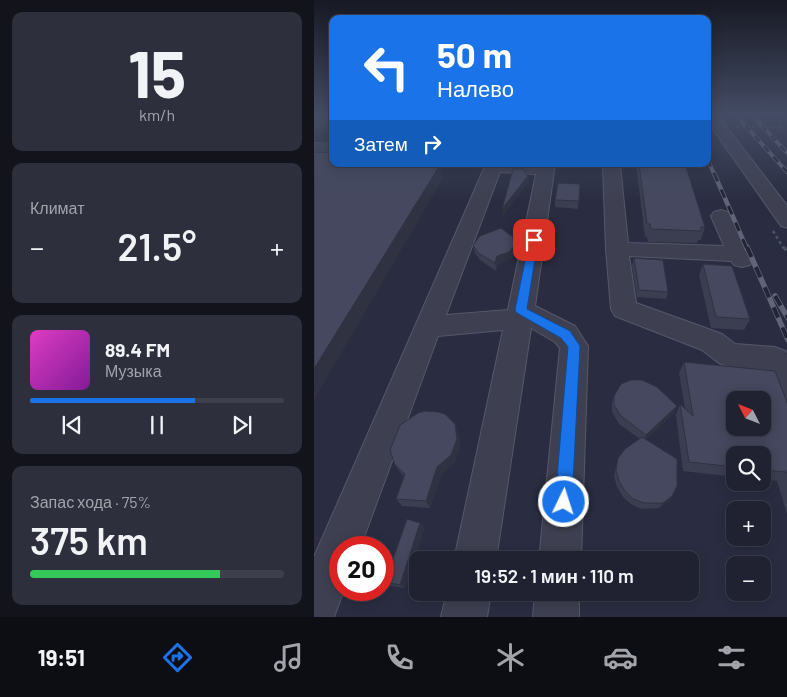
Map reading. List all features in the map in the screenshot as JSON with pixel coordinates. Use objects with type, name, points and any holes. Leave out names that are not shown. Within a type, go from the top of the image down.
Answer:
[{"type":"street","points":[[731,144],[787,222]]},
{"type":"street","points":[[314,148],[329,149]]},
{"type":"street","points":[[314,610],[493,167]]},
{"type":"street","points":[[477,551],[546,167]]},
{"type":"street","points":[[610,167],[624,309],[712,342],[729,355],[776,360],[787,390]]},
{"type":"street","points":[[617,249],[741,257]]},
{"type":"street","points":[[428,327],[520,315],[565,334],[574,346],[561,551]]},
{"type":"street","points":[[464,617],[467,601]]},
{"type":"street","points":[[556,617],[557,601]]},
{"type":"lane","points":[[720,216],[741,257]]},
{"type":"building","points":[[314,152],[329,153],[329,167],[439,167],[314,369]]},
{"type":"building","points":[[639,167],[686,167],[705,227],[701,227],[701,231],[651,229],[650,224],[647,224]]},
{"type":"building","points":[[513,169],[523,169],[528,176],[502,209]]},
{"type":"building","points":[[558,183],[580,184],[579,201],[555,200]]},
{"type":"building","points":[[501,228],[513,237],[514,246],[509,252],[497,256],[495,263],[478,253],[473,245],[480,236]]},
{"type":"building","points":[[634,258],[663,260],[668,292],[639,290]]},
{"type":"building","points":[[703,264],[732,266],[750,319],[716,317]]},
{"type":"building","points":[[684,362],[775,371],[788,405],[788,475],[786,472],[771,471],[771,446],[726,446],[726,466],[689,462],[680,404],[693,416]]},
{"type":"building","points":[[631,380],[642,380],[657,387],[677,406],[646,435],[621,416],[614,405],[614,396],[621,384]]},
{"type":"building","points":[[425,411],[445,414],[455,424],[457,439],[451,455],[437,467],[426,501],[396,499],[405,474],[395,465],[390,450],[400,425],[418,413]]},
{"type":"building","points":[[642,437],[677,459],[677,486],[672,496],[663,503],[644,503],[633,499],[619,481],[616,470],[618,458],[625,449]]},
{"type":"building","points":[[407,519],[420,523],[411,551],[409,551],[409,557],[400,585],[394,584],[394,556]]},
{"type":"railway","points":[[762,144],[788,173]]},
{"type":"railway","points":[[779,144],[788,154]]},
{"type":"railway","points":[[711,167],[714,174]]},
{"type":"railway","points":[[714,173],[747,249]]},
{"type":"railway","points":[[747,247],[788,340]]},
{"type":"railway","points":[[775,296],[788,318]]},
{"type":"route","points":[[534,240],[521,310],[565,334],[574,346],[564,502]]}]
